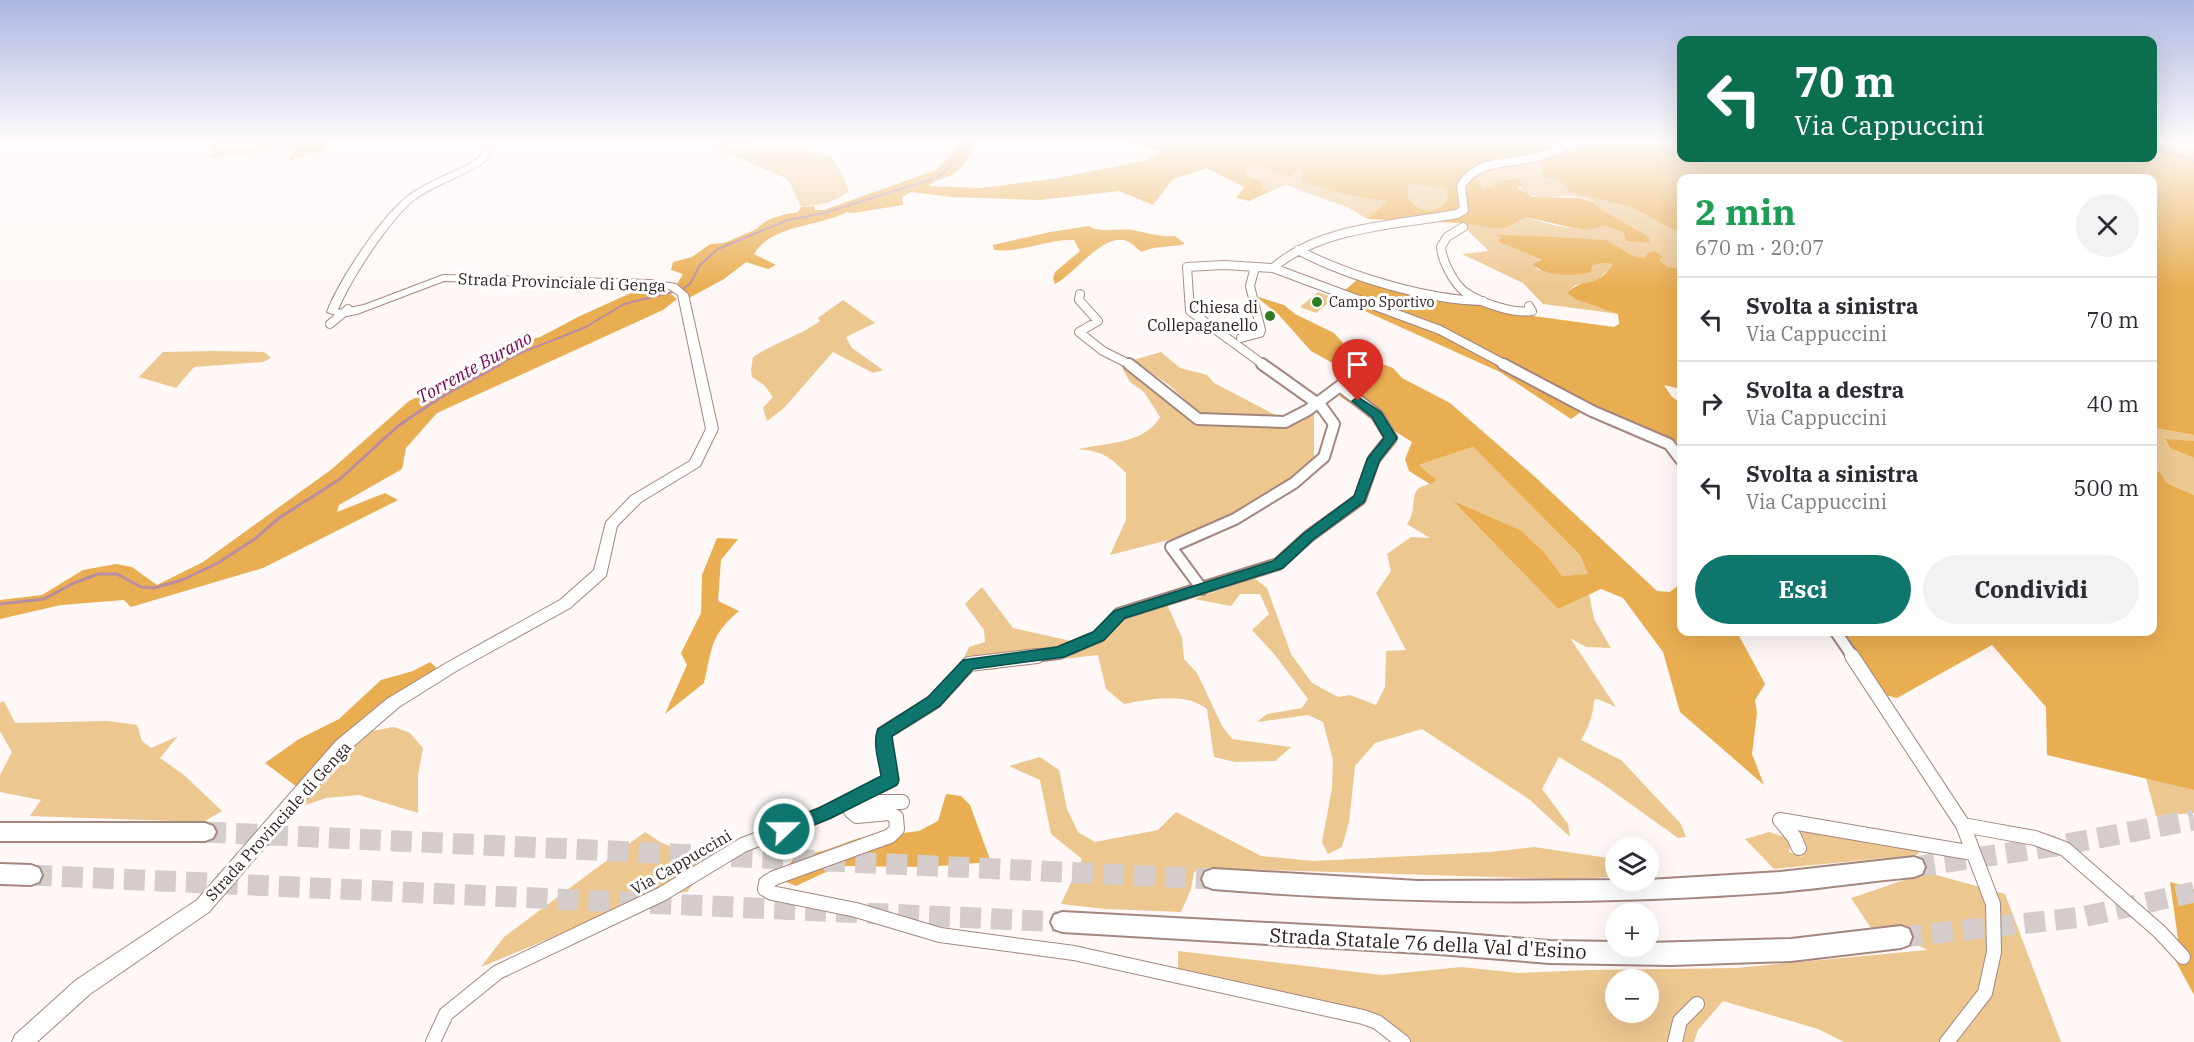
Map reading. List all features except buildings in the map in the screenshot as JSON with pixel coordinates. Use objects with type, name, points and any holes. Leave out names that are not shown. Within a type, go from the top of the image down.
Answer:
[{"type":"highway","points":[[0,832],[205,832]]},
{"type":"highway","points":[[1213,879],[1374,890],[1537,893],[1762,883],[1914,867]]},
{"type":"highway","points":[[0,874],[31,875]]},
{"type":"highway","name":"Strada Statale 76 della Val d'Esino","points":[[1062,922],[1572,952],[1671,954],[1791,950],[1901,937]]},
{"type":"main road","points":[[345,312],[332,312],[385,224],[399,209],[422,192]]},
{"type":"main road","name":"Strada Provinciale di Genga","points":[[22,1042],[83,987],[203,906],[342,746],[393,703],[453,666],[565,604],[601,572],[611,525],[636,499],[695,464],[712,429],[677,290],[651,283],[459,277],[434,280],[354,313],[345,312]]},
{"type":"street","points":[[1273,268],[1284,256],[1341,235],[1457,214],[1464,210],[1462,192]]},
{"type":"street","points":[[1463,227],[1443,241],[1440,254],[1460,288],[1483,301]]},
{"type":"street","points":[[1298,250],[1337,268],[1416,292],[1442,298],[1483,301],[1525,312],[1532,311],[1529,306]]},
{"type":"street","points":[[1202,589],[1171,547],[1235,519],[1294,483],[1324,457],[1334,424],[1317,403],[1190,311],[1187,267],[1224,265],[1273,268],[1440,330],[1592,411],[1669,444],[1677,454]]},
{"type":"street","points":[[1241,338],[1260,333],[1261,330],[1250,286],[1255,267]]},
{"type":"street","points":[[1080,294],[1079,300],[1098,321],[1079,332],[1103,351],[1122,359],[1144,374],[1198,419],[1285,422],[1317,403]]},
{"type":"street","points":[[330,324],[345,312]]},
{"type":"street","name":"Via Cappuccini","points":[[433,1042],[446,1014],[498,972],[662,894],[743,845],[825,813],[891,780],[885,752],[884,733],[934,702],[969,664],[1059,652],[1099,636],[1119,614],[1278,564],[1309,536],[1360,499],[1374,459],[1391,438],[1377,415],[1340,386],[1317,403]]},
{"type":"street","points":[[1839,636],[1963,825],[1993,904],[1994,952],[1985,993],[1947,1042]]},
{"type":"street","points":[[902,802],[868,802],[851,811],[857,816],[889,813],[896,817],[897,829],[890,836],[774,878],[766,883],[765,889],[772,893],[856,910],[940,934],[1074,953],[1363,1017],[1377,1022],[1403,1042]]},
{"type":"street","points":[[1799,848],[1794,837],[1780,820],[1973,853]]},
{"type":"street","points":[[1963,825],[2035,838],[2065,849],[2160,932],[2183,957]]},
{"type":"street","points":[[1675,1042],[1680,1021],[1697,1004]]},
{"type":"shaded area","points":[[794,192],[849,192],[828,203],[801,207]]},
{"type":"shaded area","points":[[875,192],[1113,192],[1040,200],[952,197],[911,192],[902,197],[903,205],[847,212],[784,231],[772,237],[754,254],[776,265],[768,269],[746,262],[724,279],[689,298],[677,284],[683,274],[671,270],[673,262],[692,257],[710,244],[724,243],[757,229],[770,219],[798,212],[801,207],[814,206],[815,210],[824,210]]},
{"type":"shaded area","points":[[1121,192],[1163,192],[1153,205]]},
{"type":"shaded area","points":[[1241,192],[1269,192],[1249,201],[1236,198]]},
{"type":"shaded area","points":[[1304,192],[1334,192],[1387,201],[1367,219],[1347,207]]},
{"type":"shaded area","points":[[1335,192],[1408,192],[1408,198],[1416,206],[1429,211],[1441,207],[1448,200],[1446,192],[1524,192],[1533,197],[1580,198],[1593,202],[1604,211],[1649,237],[1649,243],[1626,241],[1624,233],[1606,226],[1586,230],[1526,217],[1508,227],[1498,229],[1460,223],[1367,219],[1387,201]]},
{"type":"shaded area","points":[[1408,192],[1446,192],[1448,200],[1441,207],[1429,211],[1416,206],[1408,198]]},
{"type":"shaded area","points":[[1525,192],[1569,192],[1631,207],[1677,232],[1677,268],[1668,267],[1658,260],[1662,257],[1648,253],[1644,258],[1625,251],[1561,238],[1497,234],[1501,238],[1498,240],[1543,261],[1533,264],[1538,270],[1602,263],[1614,264],[1595,283],[1575,285],[1567,293],[1577,300],[1619,314],[1543,304],[1523,283],[1462,254],[1489,251],[1460,223],[1498,229],[1508,227],[1526,217],[1553,225],[1586,230],[1606,226],[1624,233],[1637,230],[1593,202],[1582,198],[1530,195]]},
{"type":"shaded area","points":[[1569,192],[1677,192],[1677,232],[1631,207]]},
{"type":"shaded area","points":[[2157,192],[2194,192],[2194,435],[2157,429]]},
{"type":"shaded area","points":[[1089,226],[1099,230],[1132,230],[1175,236],[1185,244],[1142,252],[1127,241],[1118,240],[1108,243],[1055,284],[1053,278],[1055,272],[1080,251],[1074,240],[1014,250],[994,250],[993,245]]},
{"type":"shaded area","points":[[1496,234],[1606,240],[1632,255],[1644,258],[1648,253],[1654,251],[1663,257],[1659,260],[1668,267],[1677,268],[1677,388],[1664,385],[1677,400],[1677,442],[1592,404],[1571,419],[1500,372],[1336,298],[1359,278],[1485,304],[1504,312],[1614,327],[1619,324],[1618,314],[1577,300],[1567,293],[1579,285],[1601,278],[1613,264],[1592,265],[1591,272],[1569,275],[1552,273],[1532,264],[1542,260],[1497,241],[1501,238]]},
{"type":"shaded area","points":[[644,287],[662,287],[677,299],[663,310],[437,413],[406,448],[402,469],[339,505],[337,512],[385,493],[398,500],[263,568],[131,607],[124,600],[61,605],[0,619],[0,600],[42,595],[83,570],[116,564],[132,567],[157,585],[203,562],[332,469],[409,401],[474,370],[501,348],[540,337]]},
{"type":"shaded area","name":"Campo Sportivo","points":[[1318,292],[1334,298],[1316,313],[1300,307]]},
{"type":"shaded area","points":[[1255,296],[1284,305],[1295,314],[1334,333],[1343,343],[1364,357],[1393,368],[1402,378],[1450,403],[1534,476],[1657,591],[1670,592],[1677,586],[1677,636],[1739,636],[1765,684],[1755,700],[1757,713],[1752,754],[1764,785],[1680,712],[1663,652],[1623,598],[1601,589],[1558,609],[1453,501],[1520,530],[1545,553],[1562,576],[1588,574],[1580,555],[1473,447],[1419,465],[1437,480],[1430,484],[1409,471],[1405,459],[1412,442],[1339,396],[1358,389],[1354,375],[1311,351],[1278,314]]},
{"type":"shaded area","points":[[843,300],[875,323],[846,337],[852,348],[883,370],[873,373],[833,352],[784,408],[767,421],[763,408],[773,397],[764,385],[752,377],[753,357],[820,321],[818,318]]},
{"type":"shaded area","points":[[163,352],[264,352],[271,358],[263,362],[194,367],[176,388],[139,377]]},
{"type":"shaded area","points":[[1161,352],[1180,368],[1207,375],[1214,383],[1279,417],[1200,414],[1169,385],[1133,360]]},
{"type":"shaded area","points":[[1117,359],[1188,414],[1189,421],[1203,425],[1284,425],[1314,413],[1314,457],[1311,464],[1273,497],[1172,539],[1110,555],[1126,520],[1126,473],[1105,455],[1078,449],[1135,437],[1145,433],[1160,417],[1144,392],[1130,382]]},
{"type":"shaded area","points":[[2157,429],[2194,435],[2194,441],[2165,440],[2170,448],[2194,458],[2194,495],[2167,483],[2157,471]]},
{"type":"shaded area","points":[[2165,439],[2194,441],[2194,458],[2170,448]]},
{"type":"shaded area","points":[[1473,447],[1580,555],[1589,575],[1562,576],[1545,553],[1483,516],[1454,502],[1558,609],[1589,594],[1594,619],[1611,648],[1586,647],[1570,638],[1616,707],[1598,699],[1594,700],[1590,721],[1581,740],[1621,760],[1681,824],[1686,837],[1678,838],[1600,782],[1559,757],[1542,789],[1568,824],[1570,837],[1530,800],[1422,729],[1375,743],[1355,766],[1349,822],[1342,847],[1328,854],[1322,842],[1332,788],[1333,760],[1323,722],[1308,715],[1257,722],[1267,714],[1302,708],[1308,699],[1275,655],[1252,630],[1269,614],[1260,594],[1240,594],[1231,606],[1194,599],[1254,578],[1267,588],[1291,654],[1312,683],[1338,697],[1350,695],[1376,705],[1385,687],[1386,651],[1406,650],[1376,593],[1391,571],[1387,554],[1411,537],[1430,538],[1407,524],[1412,514],[1416,491],[1437,480],[1419,465]]},
{"type":"shaded area","points":[[2157,471],[2167,483],[2194,495],[2194,790],[2047,755],[2046,707],[1992,645],[1897,698],[1874,692],[1845,636],[2157,636]]},
{"type":"shaded area","points":[[717,538],[738,539],[721,560],[718,601],[739,611],[717,635],[704,683],[665,714],[687,665],[681,653],[701,613],[702,575]]},
{"type":"shaded area","points":[[982,587],[1013,628],[1080,643],[1132,610],[1165,600],[1182,638],[1184,659],[1197,673],[1222,726],[1232,739],[1291,747],[1275,761],[1235,762],[1214,757],[1207,709],[1189,700],[1167,698],[1124,704],[1106,689],[1098,655],[1016,664],[992,670],[962,662],[969,647],[985,642],[984,630],[965,604]]},
{"type":"shaded area","points":[[430,662],[438,669],[297,787],[265,763],[299,739],[339,719],[381,680],[413,671]]},
{"type":"shaded area","points":[[4,701],[15,723],[108,721],[137,725],[142,741],[151,748],[178,736],[160,758],[184,775],[222,811],[203,822],[30,816],[41,800],[0,792],[0,775],[12,752],[0,731],[0,703]]},
{"type":"shaded area","points":[[394,727],[410,733],[423,748],[418,775],[418,813],[359,795],[326,798],[294,809],[314,785],[371,731]]},
{"type":"shaded area","points":[[1040,757],[1059,770],[1067,809],[1078,832],[1095,842],[1158,830],[1176,812],[1261,856],[1313,861],[1490,852],[1534,847],[1605,858],[1605,877],[1561,879],[1205,868],[1194,872],[1191,889],[1181,912],[1106,909],[1061,904],[1082,859],[1051,834],[1040,780],[1009,766]]},
{"type":"shaded area","points":[[2146,778],[2194,790],[2194,813],[2156,816]]},
{"type":"shaded area","points":[[946,794],[961,796],[970,805],[991,862],[925,867],[839,866],[796,886],[779,879],[795,857],[826,850],[859,838],[919,831],[938,821]]},
{"type":"shaded area","points":[[1802,826],[1920,850],[1917,855],[1774,869],[1745,839],[1769,832],[1791,839],[1789,852],[1802,857],[1805,848],[1793,833]]},
{"type":"shaded area","points":[[645,832],[662,843],[695,855],[722,845],[687,892],[638,898],[590,922],[481,967],[504,937]]},
{"type":"shaded area","points":[[1933,874],[2005,894],[2061,1042],[1844,1042],[1818,1029],[1723,1001],[1698,1030],[1694,1042],[1408,1042],[1375,1013],[1178,970],[1178,951],[1382,975],[1461,967],[1519,973],[1605,970],[1605,1023],[1659,1023],[1659,969],[1736,968],[1927,950],[1889,930],[1873,931],[1851,898]]},
{"type":"shaded area","points":[[2170,882],[2194,889],[2194,995],[2173,956],[2178,939]]},
{"type":"waterway","name":"Torrente Burano","points":[[498,365],[518,354],[586,327],[624,304],[681,290],[690,284],[700,265],[718,249],[788,220],[824,213],[892,192]]},
{"type":"waterway","name":"Torrente Burano","points":[[0,604],[44,599],[74,583],[98,574],[117,574],[141,587],[154,588],[182,580],[218,563],[256,538],[279,518],[340,479],[398,426],[441,397],[501,364]]},
{"type":"tunnel","points":[[1914,867],[2056,846],[2194,820]]},
{"type":"tunnel","points":[[205,832],[1213,879]]},
{"type":"tunnel","points":[[31,875],[1062,922]]},
{"type":"tunnel","points":[[1901,937],[2083,917],[2194,892]]},
{"type":"place","name":"Campo Sportivo","points":[[1317,302]]},
{"type":"place","name":"Chiesa di Collepaganello","points":[[1270,316]]},
{"type":"route","points":[[784,829],[825,813],[891,780],[885,752],[884,733],[934,702],[969,664],[1059,652],[1099,636],[1119,614],[1278,564],[1309,536],[1360,499],[1374,459],[1391,438],[1377,415],[1358,401]]}]
